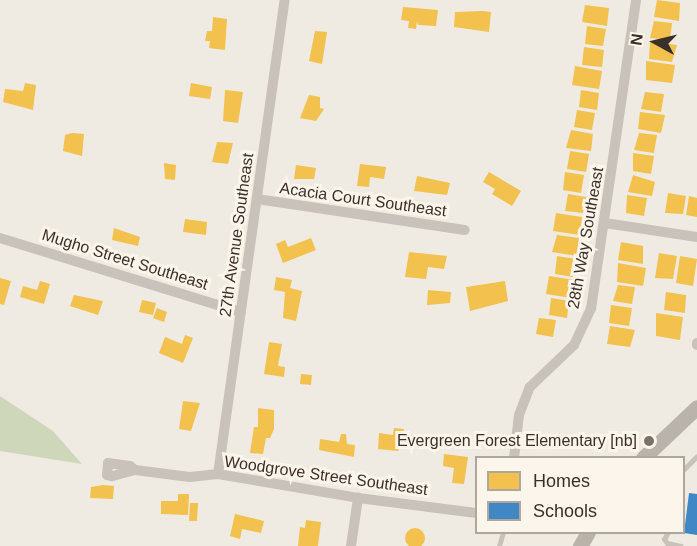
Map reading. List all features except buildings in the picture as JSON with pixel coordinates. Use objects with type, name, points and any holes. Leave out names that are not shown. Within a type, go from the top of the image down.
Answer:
[{"type":"street","name":"27th Avenue Southeast","points":[[218,474],[285,0]]},
{"type":"street","name":"28th Way Southeast","points":[[514,456],[519,415],[530,387],[574,345],[585,326],[605,223],[636,0]]},
{"type":"street","name":"Acacia Court Southeast","points":[[257,199],[465,230]]},
{"type":"street","points":[[605,223],[697,237]]},
{"type":"street","name":"Mugho Street Southeast","points":[[0,238],[241,312]]},
{"type":"street","points":[[645,456],[695,414]]},
{"type":"street","name":"Woodgrove Street Southeast","points":[[135,470],[190,477],[218,474],[358,498],[475,513]]},
{"type":"street","points":[[351,546],[358,498]]},
{"type":"lane","points":[[685,468],[697,456]]},
{"type":"lane","points":[[667,534],[664,539],[673,545],[681,546]]},
{"type":"green space","points":[[0,396],[53,431],[82,464],[0,451]]},
{"type":"place","name":"Evergreen Forest Elementary [nb]","points":[[649,441]]}]
